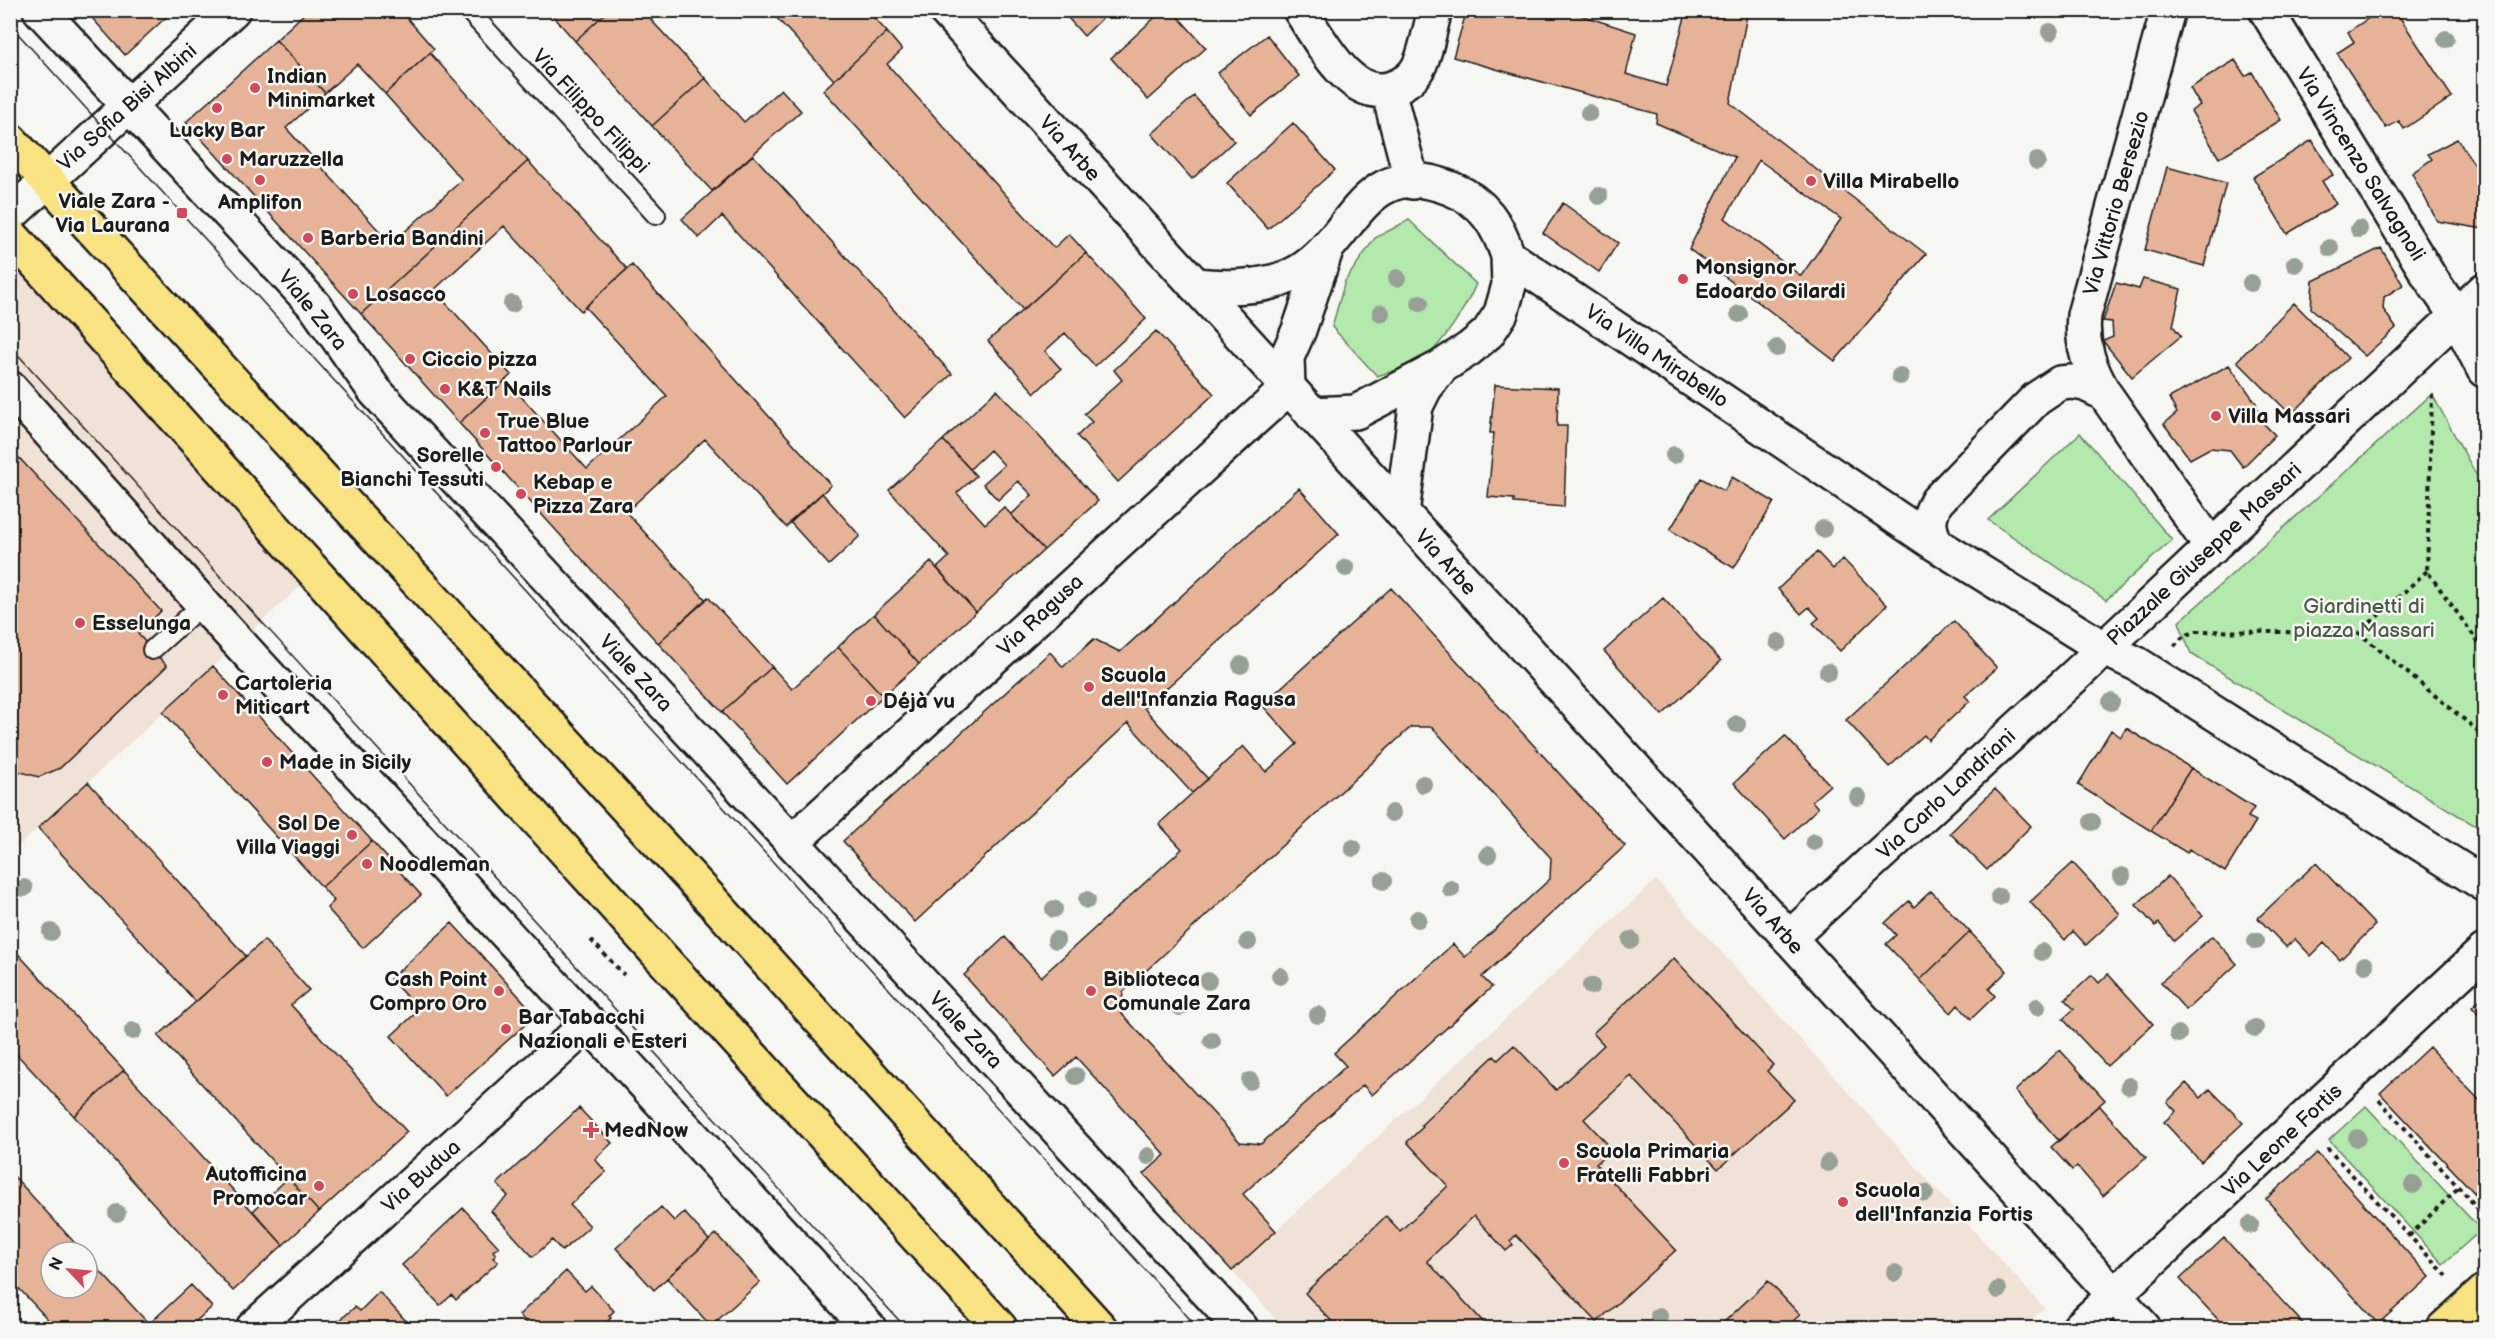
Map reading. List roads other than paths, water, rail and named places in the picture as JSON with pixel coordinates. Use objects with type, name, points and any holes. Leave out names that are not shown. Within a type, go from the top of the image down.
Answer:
[{"type":"main road","points":[[10,140],[699,887],[1100,1329]]},
{"type":"main road","points":[[10,234],[667,964],[1000,1329]]},
{"type":"main road","points":[[2444,1329],[2484,1292]]},
{"type":"street","name":"Viale Zara","points":[[40,10],[315,306],[375,392],[1241,1329]]},
{"type":"street","name":"Via Sofia Bisi Albini","points":[[10,215],[233,10]]},
{"type":"street","name":"Via Arbe","points":[[945,10],[2144,1329]]},
{"type":"street","points":[[1300,10],[1352,82],[1363,88],[1388,90],[1401,85],[1419,66],[1435,10]]},
{"type":"street","name":"Via Vittorio Bersezio","points":[[2168,10],[2084,315],[2082,334],[2092,373],[2104,393],[2212,548]]},
{"type":"street","name":"Via Vincenzo Salvagnoli","points":[[2266,10],[2429,276],[2457,317]]},
{"type":"street","points":[[1388,90],[1412,182]]},
{"type":"street","points":[[1195,285],[1224,288],[1289,277],[1305,268],[1326,250],[1368,197],[1397,183],[1439,184],[1466,195],[1487,212],[1501,233],[1509,256]]},
{"type":"street","points":[[1288,388],[1287,357],[1299,330],[1326,250]]},
{"type":"street","name":"Via Arbe","points":[[1312,414],[1356,412],[1441,368],[1469,349],[1488,333],[1501,312],[1509,285],[1509,256]]},
{"type":"street","name":"Via Villa Mirabello","points":[[1509,256],[1937,545],[2103,648]]},
{"type":"street","name":"Piazzale Giuseppe Massari","points":[[2484,290],[2103,648],[2137,664],[2484,884]]},
{"type":"street","points":[[2457,317],[2484,370]]},
{"type":"street","name":"Via Arbe","points":[[1402,513],[1416,406],[1425,388],[1441,368]]},
{"type":"street","points":[[1937,545],[1929,531],[1929,520],[1937,501],[2036,399],[2060,383],[2085,384],[2104,393]]},
{"type":"street","points":[[10,388],[203,604],[869,1329]]},
{"type":"street","name":"Via Ragusa","points":[[792,842],[1288,388]]},
{"type":"street","name":"Via Carlo Landriani","points":[[1789,938],[2103,648]]},
{"type":"street","name":"Via Leone Fortis","points":[[2079,1329],[2484,951]]},
{"type":"street","name":"Via Budua","points":[[253,1329],[589,1023]]},
{"type":"lane","name":"Via Filippo Filippi","points":[[468,10],[656,215]]},
{"type":"lane","points":[[152,650],[203,604]]},
{"type":"tram line","points":[[10,25],[1198,1328]]},
{"type":"tram line","points":[[10,346],[906,1328]]},
{"type":"place","name":"Indian Minimarket","points":[[255,88]]},
{"type":"place","name":"Lucky Bar","points":[[217,108]]},
{"type":"place","name":"Maruzzella","points":[[227,159]]},
{"type":"place","name":"Amplifon","points":[[260,180]]},
{"type":"place","name":"Villa Mirabello","points":[[1811,181]]},
{"type":"place","name":"Viale Zara - Via Laurana","points":[[182,213]]},
{"type":"place","name":"Barberia Bandini","points":[[308,238]]},
{"type":"place","name":"Monsignor Edoardo Gilardi","points":[[1683,279]]},
{"type":"place","name":"Losacco","points":[[353,294]]},
{"type":"place","name":"Ciccio pizza","points":[[410,359]]},
{"type":"place","name":"K&T Nails","points":[[445,389]]},
{"type":"place","name":"Villa Massari","points":[[2216,416]]},
{"type":"place","name":"True Blue Tattoo Parlour","points":[[485,433]]},
{"type":"place","name":"Sorelle Bianchi Tessuti","points":[[496,467]]},
{"type":"place","name":"Kebap e Pizza Zara","points":[[521,494]]},
{"type":"place","name":"Esselunga","points":[[80,623]]},
{"type":"place","name":"Scuola dell'Infanzia Ragusa","points":[[1089,687]]},
{"type":"place","name":"Cartoleria Miticart","points":[[223,695]]},
{"type":"place","name":"Déjà vu","points":[[871,701]]},
{"type":"place","name":"Made in Sicily","points":[[267,762]]},
{"type":"place","name":"Sol De Villa Viaggi","points":[[352,835]]},
{"type":"place","name":"Noodleman","points":[[367,864]]},
{"type":"place","name":"Cash Point Compro Oro","points":[[499,991]]},
{"type":"place","name":"Biblioteca Comunale Zara","points":[[1091,991]]},
{"type":"place","name":"Bar Tabacchi Nazionali e Esteri","points":[[506,1029]]},
{"type":"place","name":"MedNow","points":[[591,1130]]},
{"type":"place","name":"Scuola Primaria Fratelli Fabbri","points":[[1564,1163]]},
{"type":"place","name":"Autofficina Promocar","points":[[319,1186]]},
{"type":"place","name":"Scuola dell'Infanzia Fortis","points":[[1843,1202]]},
{"type":"park label","name":"Giardinetti di piazza Massari","points":[[2364,618]]}]
